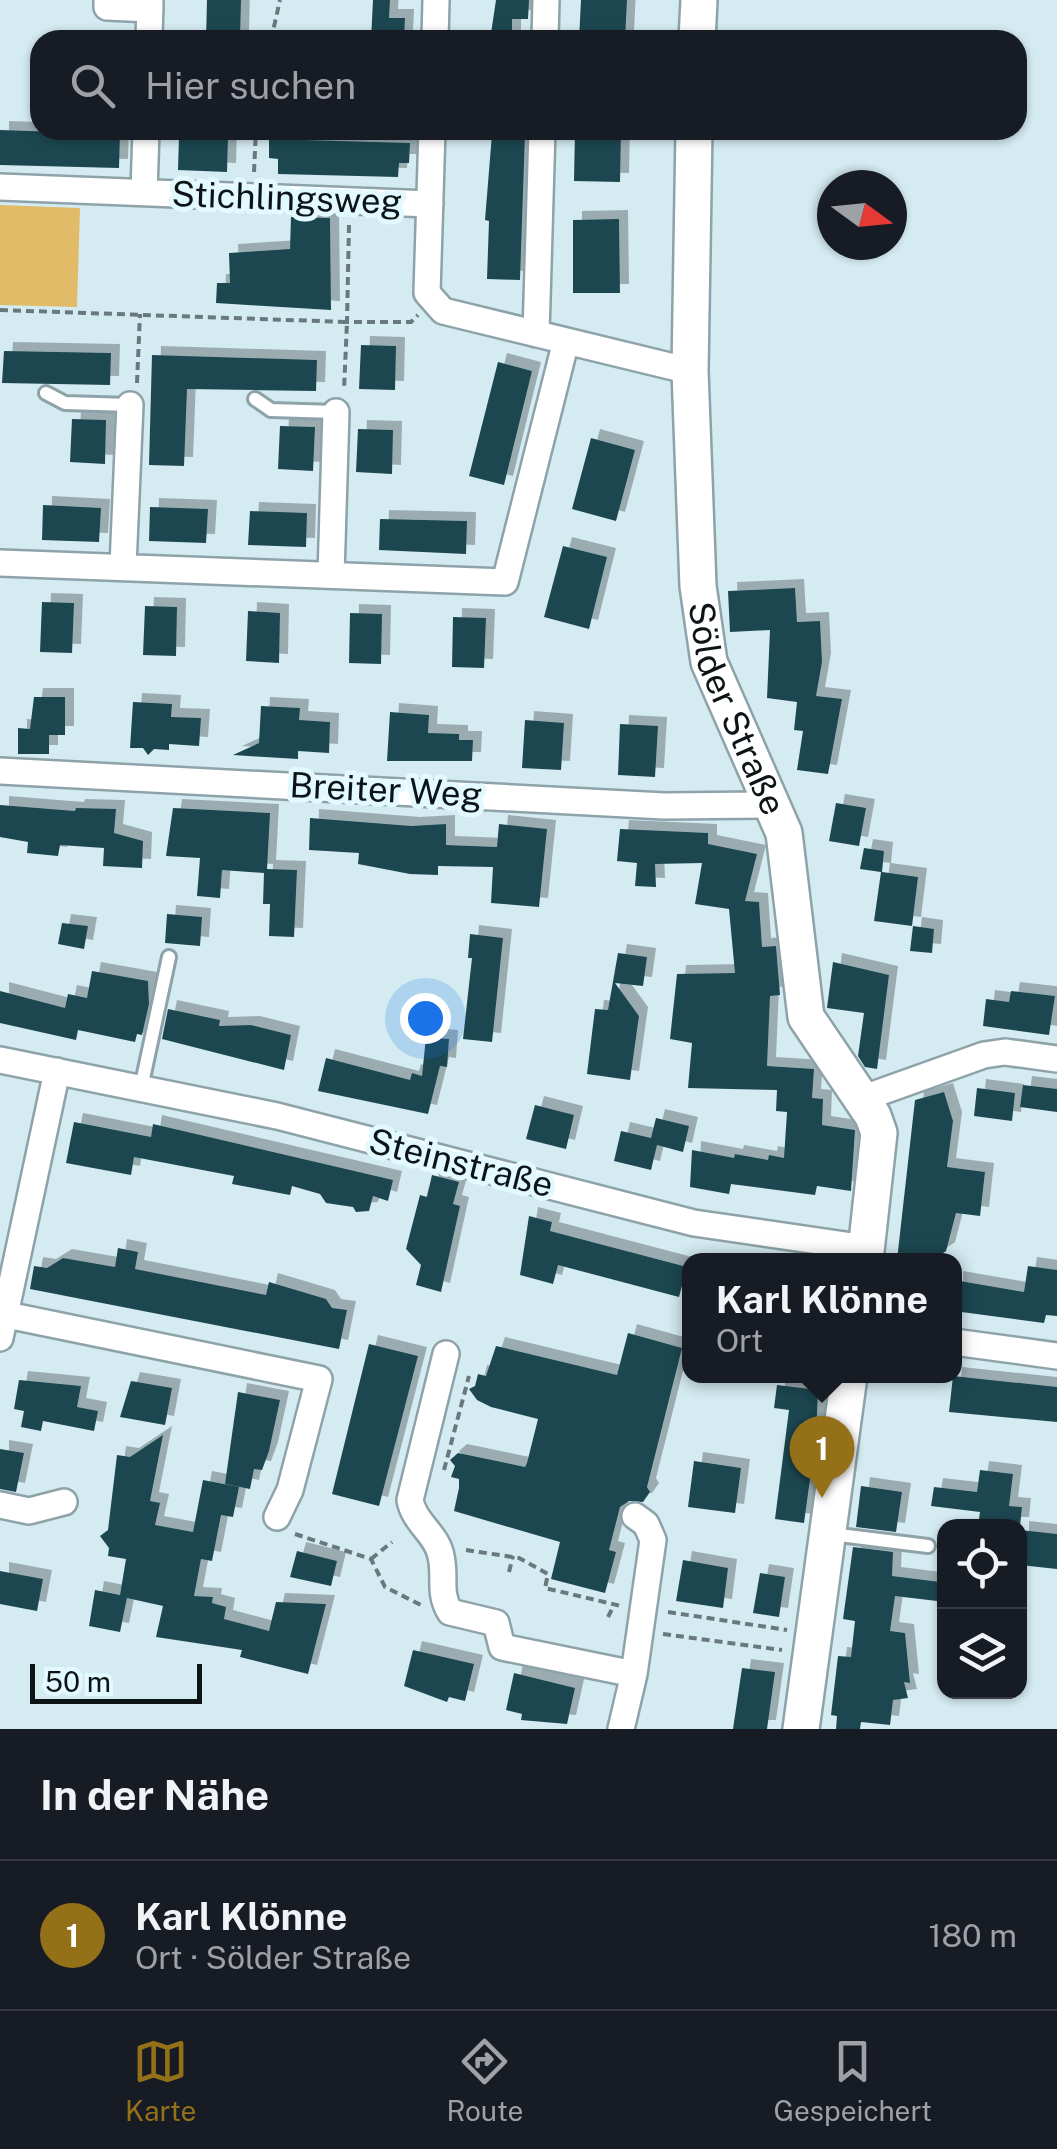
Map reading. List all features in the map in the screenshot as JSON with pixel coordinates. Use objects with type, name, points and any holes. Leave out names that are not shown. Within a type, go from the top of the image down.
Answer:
[{"type":"street","points":[[107,0],[107,8],[150,4],[149,30]]},
{"type":"street","points":[[435,30],[436,0]]},
{"type":"street","points":[[545,30],[546,0]]},
{"type":"street","points":[[698,30],[699,0]]},
{"type":"street","name":"Stichlingsweg","points":[[144,192],[146,140]]},
{"type":"street","points":[[432,140],[427,293],[432,302],[444,311],[690,372]]},
{"type":"street","points":[[536,334],[542,140]]},
{"type":"street","name":"Sölder Straße","points":[[694,140],[690,372],[698,586],[709,662],[773,805],[790,859],[806,1017],[873,1116],[880,1151],[866,1253]]},
{"type":"street","name":"Stichlingsweg","points":[[0,188],[430,204]]},
{"type":"street","points":[[0,563],[506,582],[566,342]]},
{"type":"street","points":[[123,566],[130,405]]},
{"type":"street","points":[[331,575],[336,412]]},
{"type":"street","name":"Breiter Weg","points":[[0,771],[664,806],[773,805]]},
{"type":"street","points":[[861,1099],[984,1055],[1005,1052],[1057,1059]]},
{"type":"street","name":"Steinstraße","points":[[0,1060],[277,1116],[694,1223],[860,1253]]},
{"type":"street","points":[[57,1071],[4,1327],[319,1378],[290,1490],[276,1517]]},
{"type":"street","points":[[962,1343],[1057,1356]]},
{"type":"street","points":[[446,1354],[410,1500],[412,1512],[441,1556],[441,1597],[450,1612],[496,1623],[502,1646],[634,1674]]},
{"type":"street","points":[[801,1729],[847,1383]]},
{"type":"street","points":[[0,1505],[29,1511],[64,1502]]},
{"type":"street","points":[[621,1729],[652,1612],[653,1540],[646,1524],[635,1516]]},
{"type":"lane","points":[[46,393],[65,403],[130,405]]},
{"type":"lane","points":[[255,399],[270,410],[336,412]]},
{"type":"lane","points":[[141,1088],[168,957]]},
{"type":"lane","points":[[828,1534],[928,1546]]},
{"type":"path","points":[[272,30],[280,0]]},
{"type":"path","points":[[253,197],[256,140]]},
{"type":"path","points":[[336,412],[343,406],[350,201]]},
{"type":"path","points":[[0,310],[411,322],[432,302]]},
{"type":"path","points":[[130,405],[136,400],[140,314]]},
{"type":"path","points":[[444,1470],[469,1376]]},
{"type":"path","points":[[276,1517],[296,1535],[372,1559],[395,1595],[450,1612]]},
{"type":"path","points":[[372,1559],[392,1542]]},
{"type":"path","points":[[458,1546],[513,1556],[548,1574],[544,1588],[813,1644]]},
{"type":"path","points":[[509,1572],[513,1556]]},
{"type":"path","points":[[608,1618],[614,1605]]},
{"type":"path","points":[[652,1612],[813,1644]]},
{"type":"shaded area","points":[[0,205],[80,208],[77,307],[0,305]]},
{"type":"building","points":[[207,0],[241,0],[240,30],[206,30]]},
{"type":"building","points":[[373,0],[390,0],[389,18],[405,18],[404,30],[372,30]]},
{"type":"building","points":[[496,0],[529,0],[528,19],[512,19],[512,30],[492,30]]},
{"type":"building","points":[[581,0],[627,0],[626,30],[580,30]]},
{"type":"building","points":[[0,130],[30,131],[30,140],[120,140],[119,168],[0,165]]},
{"type":"building","points":[[179,140],[228,140],[227,172],[178,170]]},
{"type":"building","points":[[269,140],[410,143],[409,163],[399,163],[398,177],[278,174],[278,159],[269,158]]},
{"type":"building","points":[[492,140],[525,140],[520,280],[487,279],[489,221],[485,220]]},
{"type":"building","points":[[575,140],[621,140],[620,182],[574,181]]},
{"type":"building","points":[[291,217],[330,218],[331,310],[216,303],[217,283],[230,283],[229,253],[290,249]]},
{"type":"building","points":[[619,219],[620,293],[573,293],[573,220]]},
{"type":"building","points":[[361,345],[396,346],[395,390],[359,389]]},
{"type":"building","points":[[4,351],[111,353],[110,385],[2,383]]},
{"type":"building","points":[[152,355],[317,360],[316,391],[187,389],[184,466],[149,465]]},
{"type":"building","points":[[498,362],[532,371],[504,485],[469,476]]},
{"type":"building","points":[[72,419],[106,420],[105,464],[70,462]]},
{"type":"building","points":[[280,426],[315,427],[313,471],[278,469]]},
{"type":"building","points":[[358,429],[393,430],[392,474],[356,472]]},
{"type":"building","points":[[591,438],[635,450],[616,521],[572,509]]},
{"type":"building","points":[[43,505],[101,508],[99,542],[42,540]]},
{"type":"building","points":[[150,507],[208,509],[206,543],[149,541]]},
{"type":"building","points":[[250,511],[307,513],[306,547],[248,545]]},
{"type":"building","points":[[380,519],[467,521],[466,554],[379,550]]},
{"type":"building","points":[[563,546],[607,557],[589,629],[544,617]]},
{"type":"building","points":[[795,588],[797,622],[820,621],[822,662],[816,696],[842,699],[828,774],[797,770],[803,731],[794,730],[797,702],[767,698],[770,630],[730,632],[728,591]]},
{"type":"building","points":[[42,602],[74,603],[72,653],[40,652]]},
{"type":"building","points":[[145,606],[177,607],[176,656],[143,655]]},
{"type":"building","points":[[248,611],[280,613],[279,663],[246,661]]},
{"type":"building","points":[[350,613],[382,614],[381,664],[349,663]]},
{"type":"building","points":[[453,617],[486,618],[484,668],[452,667]]},
{"type":"building","points":[[34,697],[65,697],[65,735],[49,735],[49,754],[18,754],[18,728],[30,729]]},
{"type":"building","points":[[133,702],[172,704],[171,717],[201,718],[199,746],[169,744],[169,750],[154,749],[148,755],[143,748],[130,748]]},
{"type":"building","points":[[261,706],[300,708],[299,720],[330,722],[329,753],[298,751],[298,759],[233,755],[259,743]]},
{"type":"building","points":[[390,712],[429,715],[428,733],[459,734],[459,740],[473,740],[472,761],[387,761]]},
{"type":"building","points":[[525,720],[564,723],[561,770],[522,768]]},
{"type":"building","points":[[620,724],[658,726],[655,777],[618,775]]},
{"type":"building","points":[[836,803],[866,808],[859,846],[829,841]]},
{"type":"building","points":[[0,805],[75,811],[116,809],[114,833],[143,841],[142,868],[103,866],[104,848],[60,845],[58,856],[27,853],[28,842],[0,837]]},
{"type":"building","points":[[173,808],[270,813],[267,869],[297,870],[294,937],[269,936],[270,904],[263,904],[264,873],[222,870],[220,898],[197,896],[200,858],[166,856]]},
{"type":"building","points":[[310,818],[411,826],[446,824],[446,845],[497,847],[499,824],[547,829],[539,907],[491,903],[493,867],[438,866],[438,875],[410,874],[358,864],[359,853],[309,850]]},
{"type":"building","points":[[620,829],[708,833],[708,844],[757,854],[745,901],[759,902],[762,947],[776,946],[780,995],[770,996],[767,1066],[814,1069],[812,1098],[823,1099],[822,1125],[855,1130],[851,1191],[817,1186],[815,1195],[731,1184],[729,1194],[690,1187],[692,1150],[734,1158],[735,1154],[768,1160],[769,1155],[784,1158],[787,1112],[776,1111],[777,1090],[688,1088],[692,1043],[670,1039],[677,974],[735,973],[729,909],[695,904],[702,863],[655,864],[656,887],[635,886],[637,863],[617,861]]},
{"type":"building","points":[[864,848],[884,851],[882,872],[918,877],[912,926],[874,921],[881,872],[860,869]]},
{"type":"building","points":[[167,914],[202,917],[200,946],[165,943]]},
{"type":"building","points":[[62,923],[88,926],[84,949],[58,944]]},
{"type":"building","points":[[913,926],[934,929],[932,953],[910,951]]},
{"type":"building","points":[[470,934],[503,938],[492,1042],[463,1039],[472,958],[468,958]]},
{"type":"building","points":[[618,953],[647,957],[643,986],[615,983],[639,1016],[630,1080],[587,1074],[595,1009],[608,1010]]},
{"type":"building","points":[[833,962],[889,975],[877,1069],[865,1067],[858,1056],[864,1013],[827,1008]]},
{"type":"building","points":[[92,971],[148,981],[149,1004],[142,1035],[137,1034],[135,1042],[78,1030],[76,1040],[0,1023],[0,991],[65,1008],[68,994],[87,998]]},
{"type":"building","points":[[1011,991],[1055,996],[1049,1035],[983,1026],[986,999],[1009,1002]]},
{"type":"building","points":[[168,1009],[220,1020],[219,1026],[251,1025],[291,1035],[284,1070],[162,1039]]},
{"type":"building","points":[[426,1037],[449,1039],[447,1067],[440,1066],[428,1114],[318,1091],[326,1058],[410,1080],[412,1073],[422,1076]]},
{"type":"building","points":[[1023,1085],[1057,1089],[1057,1112],[1020,1107]]},
{"type":"building","points":[[977,1088],[1015,1093],[1012,1121],[974,1116]]},
{"type":"building","points":[[944,1092],[953,1121],[947,1167],[985,1172],[980,1216],[956,1213],[943,1253],[898,1253],[915,1100]]},
{"type":"building","points":[[535,1105],[574,1115],[566,1149],[526,1139]]},
{"type":"building","points":[[656,1118],[689,1126],[683,1152],[657,1145],[651,1170],[614,1161],[621,1131],[651,1138]]},
{"type":"building","points":[[74,1122],[151,1137],[153,1124],[393,1180],[388,1201],[373,1196],[369,1211],[356,1212],[353,1207],[326,1203],[320,1194],[292,1186],[290,1195],[232,1184],[234,1176],[134,1157],[131,1175],[66,1163]]},
{"type":"building","points":[[432,1175],[459,1182],[453,1204],[460,1206],[441,1292],[416,1285],[421,1265],[406,1249],[420,1195],[427,1197]]},
{"type":"building","points":[[529,1216],[552,1222],[550,1231],[682,1266],[682,1286],[679,1297],[558,1265],[553,1284],[520,1275]]},
{"type":"building","points":[[118,1248],[138,1252],[135,1269],[266,1295],[269,1282],[326,1299],[332,1308],[347,1310],[339,1349],[30,1289],[34,1266],[47,1268],[63,1258],[115,1267]]},
{"type":"building","points":[[1028,1266],[1057,1270],[1057,1316],[1046,1315],[1044,1323],[962,1312],[962,1281],[1024,1292]]},
{"type":"building","points":[[628,1333],[682,1348],[647,1487],[650,1492],[643,1502],[629,1501],[620,1507],[609,1550],[616,1552],[605,1593],[551,1579],[560,1542],[454,1511],[459,1479],[451,1477],[455,1466],[450,1460],[458,1453],[525,1467],[527,1463],[538,1419],[491,1407],[477,1400],[469,1389],[475,1386],[478,1374],[486,1376],[496,1346],[617,1375]]},
{"type":"building","points":[[369,1344],[418,1356],[379,1506],[332,1494]]},
{"type":"building","points":[[962,1377],[1057,1387],[1057,1422],[949,1412],[952,1383],[962,1383]]},
{"type":"building","points":[[19,1380],[81,1386],[77,1407],[98,1411],[94,1431],[43,1421],[41,1431],[21,1427],[24,1411],[14,1409]]},
{"type":"building","points":[[131,1381],[172,1388],[165,1425],[120,1417]]},
{"type":"building","points":[[777,1385],[818,1390],[816,1438],[807,1437],[803,1471],[811,1472],[804,1523],[775,1519],[789,1410],[774,1408]]},
{"type":"building","points":[[238,1392],[280,1400],[269,1451],[262,1470],[254,1469],[250,1489],[225,1484]]},
{"type":"building","points":[[163,1435],[150,1501],[160,1503],[155,1525],[193,1532],[203,1480],[239,1487],[233,1517],[221,1515],[212,1561],[201,1559],[194,1596],[213,1597],[212,1603],[226,1607],[224,1619],[269,1631],[276,1602],[326,1604],[308,1674],[240,1657],[242,1650],[156,1637],[163,1606],[127,1598],[120,1632],[89,1626],[95,1590],[120,1595],[126,1559],[108,1556],[109,1548],[100,1536],[108,1530],[117,1455],[130,1457]]},
{"type":"building","points":[[0,1449],[24,1453],[16,1492],[0,1489]]},
{"type":"building","points":[[694,1461],[741,1468],[735,1513],[688,1507]]},
{"type":"building","points":[[980,1470],[1013,1474],[1009,1506],[1022,1507],[1021,1519],[979,1519],[980,1512],[931,1506],[934,1487],[977,1492]]},
{"type":"building","points":[[861,1486],[902,1492],[896,1532],[856,1527]]},
{"type":"building","points":[[1027,1531],[1057,1534],[1057,1569],[1027,1566]]},
{"type":"building","points":[[853,1547],[893,1552],[892,1576],[937,1582],[937,1601],[895,1596],[890,1631],[905,1633],[910,1683],[904,1682],[908,1698],[893,1700],[890,1725],[861,1722],[860,1729],[836,1729],[837,1716],[831,1715],[838,1656],[851,1657],[855,1621],[843,1619]]},
{"type":"building","points":[[297,1551],[337,1561],[331,1586],[290,1577]]},
{"type":"building","points":[[683,1560],[728,1568],[723,1608],[676,1601]]},
{"type":"building","points":[[0,1571],[43,1579],[37,1611],[0,1604]]},
{"type":"building","points":[[760,1573],[785,1577],[779,1617],[753,1613]]},
{"type":"building","points":[[413,1650],[474,1664],[465,1701],[449,1697],[447,1702],[404,1686]]},
{"type":"building","points":[[742,1668],[775,1672],[767,1729],[733,1729]]},
{"type":"building","points":[[514,1673],[575,1688],[567,1724],[521,1720],[522,1714],[506,1710]]},
{"type":"place","name":"Karl Klönne","points":[[822,1498]]}]
